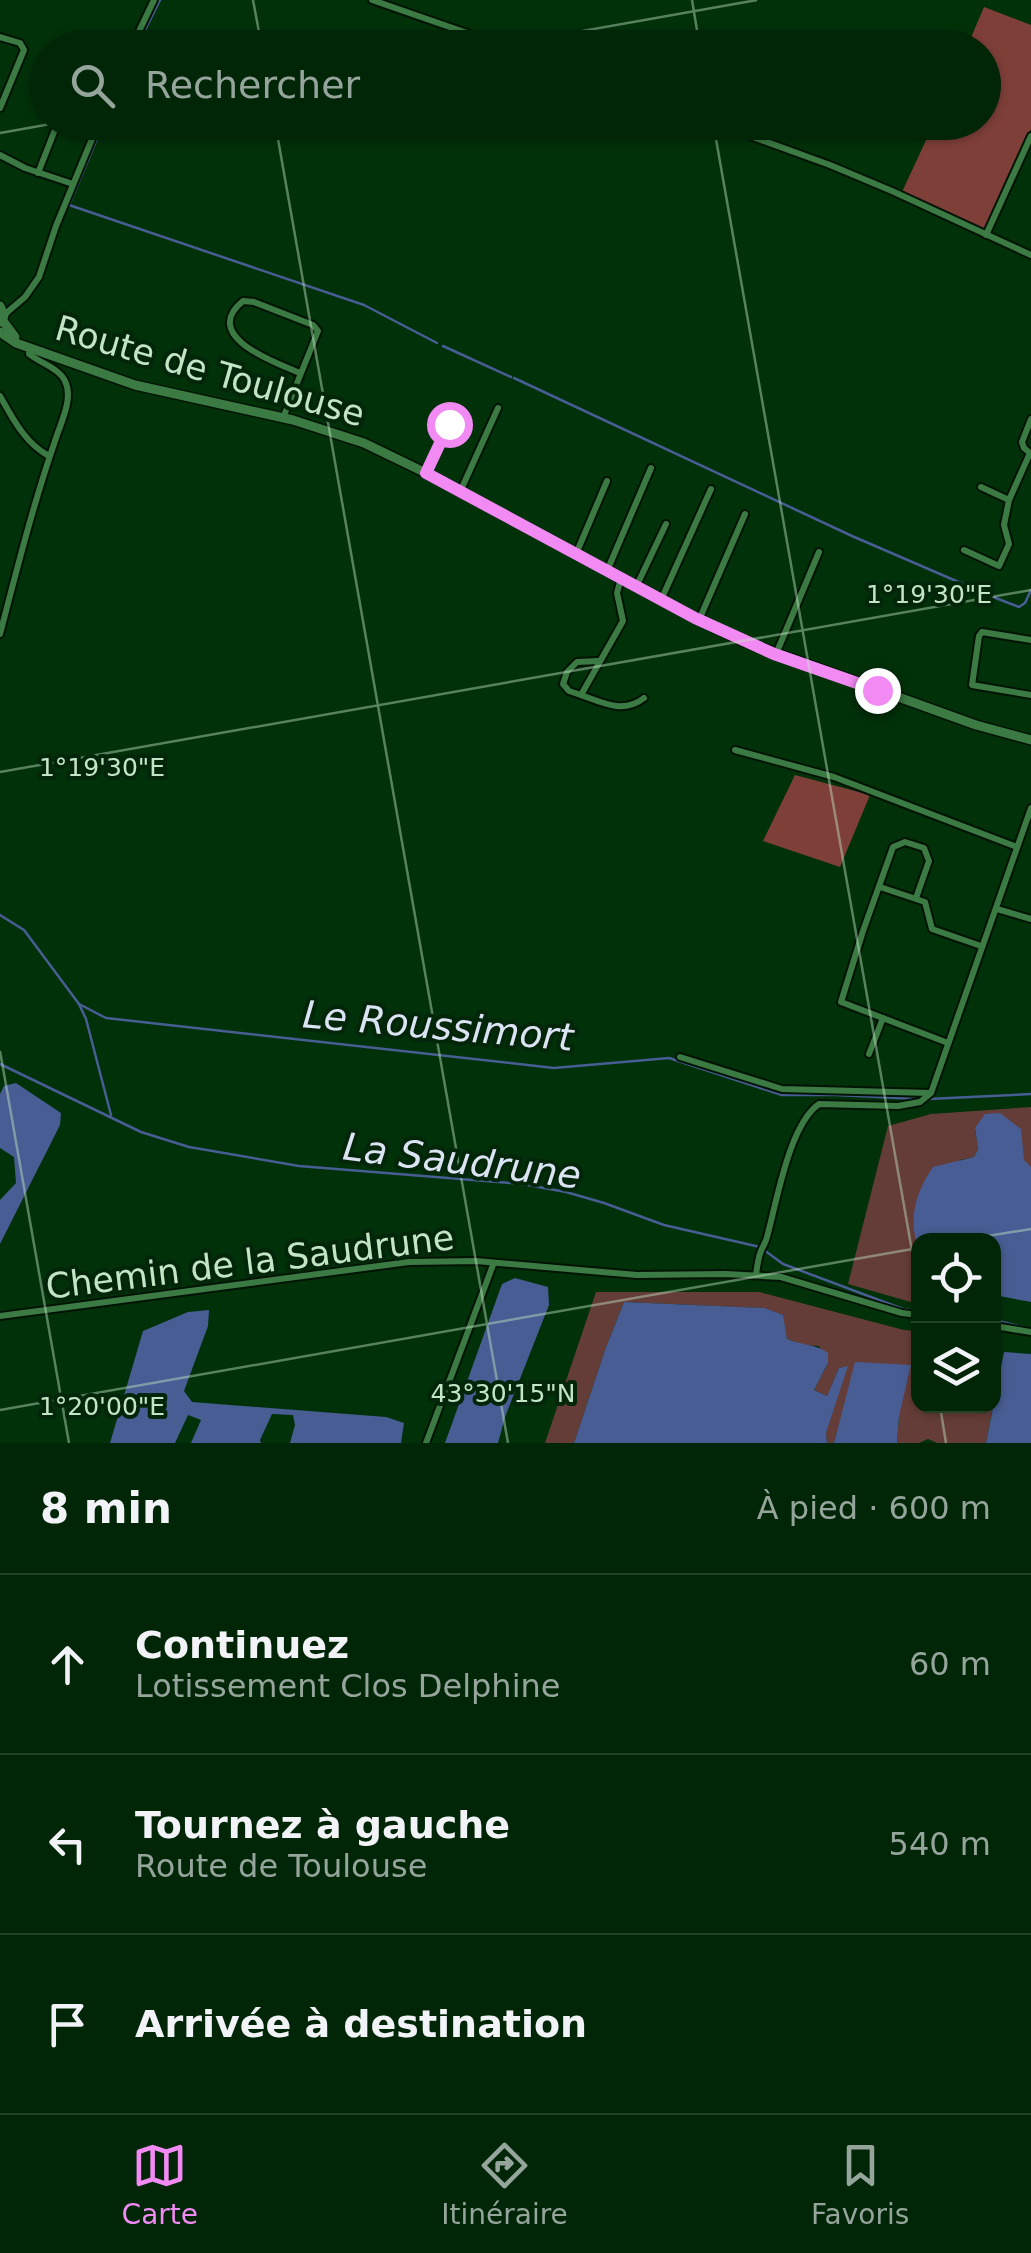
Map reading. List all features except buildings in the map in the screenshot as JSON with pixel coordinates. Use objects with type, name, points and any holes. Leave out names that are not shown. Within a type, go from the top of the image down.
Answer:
[{"type":"main road","name":"Route de Toulouse","points":[[1,317],[16,343],[135,385],[283,418],[364,443],[698,620],[776,654],[1031,740]]},
{"type":"street","points":[[140,30],[154,0]]},
{"type":"street","points":[[372,0],[458,30]]},
{"type":"street","points":[[0,37],[20,43],[24,50],[0,108]]},
{"type":"street","points":[[986,235],[1031,136]]},
{"type":"street","points":[[38,172],[51,140]]},
{"type":"street","points":[[1,317],[25,297],[39,277],[91,140]]},
{"type":"street","points":[[760,140],[892,191],[1031,255]]},
{"type":"street","points":[[0,154],[72,184]]},
{"type":"street","points":[[283,418],[318,331],[313,324],[254,302],[243,301],[234,309],[230,331],[238,340],[250,350],[300,373]]},
{"type":"street","points":[[0,634],[33,504],[66,408],[68,390],[59,372],[29,354],[30,348]]},
{"type":"street","points":[[0,396],[24,434],[50,456]]},
{"type":"street","points":[[460,492],[498,408]]},
{"type":"street","points":[[964,550],[999,566],[1009,544],[1004,525],[1009,500],[1030,454],[1022,442],[1031,419]]},
{"type":"street","points":[[426,473],[449,424]]},
{"type":"street","points":[[606,571],[652,468]]},
{"type":"street","points":[[576,555],[607,481]]},
{"type":"street","points":[[981,487],[1009,500]]},
{"type":"street","points":[[661,600],[711,489]]},
{"type":"street","points":[[698,620],[745,514]]},
{"type":"street","points":[[636,587],[666,524]]},
{"type":"street","points":[[776,654],[820,552]]},
{"type":"street","points":[[582,696],[624,621],[617,593],[620,578]]},
{"type":"street","points":[[1031,640],[982,632],[972,685],[1031,696]]},
{"type":"street","points":[[599,661],[577,662],[566,672],[563,684],[570,691],[613,707],[634,707],[644,698]]},
{"type":"street","points":[[735,750],[834,777],[1018,847]]},
{"type":"street","points":[[756,1275],[782,1178],[808,1111],[818,1104],[898,1106],[920,1102],[931,1093],[1031,808]]},
{"type":"street","points":[[916,898],[929,860],[924,848],[905,842],[893,847],[841,1002],[948,1043]]},
{"type":"street","points":[[880,887],[924,902],[932,929],[982,946]]},
{"type":"street","points":[[997,908],[1031,919]]},
{"type":"street","points":[[869,1054],[883,1018]]},
{"type":"street","points":[[680,1057],[782,1089],[931,1093]]},
{"type":"street","name":"Chemin de la Saudrune","points":[[0,1316],[409,1262],[456,1260],[637,1275],[781,1277],[911,1315]]},
{"type":"street","points":[[426,1443],[493,1264]]},
{"type":"street","points":[[1001,1327],[1031,1332]]},
{"type":"shaded area","points":[[984,7],[1031,25],[1031,129],[985,230],[902,192],[926,140],[1001,140],[1001,30],[974,30]]},
{"type":"shaded area","points":[[795,775],[870,795],[840,867],[763,841]]},
{"type":"shaded area","points":[[1031,1107],[1031,1167],[975,1128],[978,1149],[974,1157],[960,1160],[922,1233],[911,1233],[911,1302],[848,1284],[888,1126],[931,1114]]},
{"type":"shaded area","points":[[596,1292],[759,1292],[911,1330],[911,1413],[992,1413],[986,1443],[937,1443],[928,1439],[897,1443],[899,1417],[856,1362],[834,1443],[827,1443],[826,1433],[847,1367],[839,1368],[827,1396],[814,1390],[828,1363],[819,1346],[787,1339],[782,1315],[765,1308],[624,1302],[574,1443],[545,1443]]},
{"type":"water","points":[[16,1083],[61,1113],[60,1125],[0,1244],[0,1200],[16,1183],[14,1157],[0,1148],[0,1094],[4,1086]]},
{"type":"water","points":[[1000,1113],[1021,1129],[1024,1160],[1031,1167],[1031,1302],[1001,1296],[1001,1233],[915,1233],[915,1206],[933,1167],[974,1157],[978,1149],[975,1128],[985,1114]]},
{"type":"water","points":[[515,1278],[548,1287],[549,1305],[498,1443],[445,1443],[502,1284]]},
{"type":"water","points":[[624,1302],[765,1308],[783,1315],[787,1339],[828,1353],[828,1363],[814,1390],[827,1396],[839,1368],[848,1366],[826,1433],[827,1443],[574,1443]]},
{"type":"water","points":[[209,1310],[208,1326],[184,1391],[192,1402],[386,1417],[404,1423],[401,1443],[290,1443],[295,1425],[293,1415],[272,1414],[261,1443],[191,1443],[201,1420],[188,1415],[175,1443],[110,1443],[143,1331],[188,1312]]},
{"type":"water","points":[[1004,1352],[1031,1354],[1031,1443],[986,1443],[992,1413],[1001,1413]]},
{"type":"water","points":[[855,1362],[911,1365],[897,1443],[834,1443]]},
{"type":"waterway","points":[[145,30],[160,0]]},
{"type":"waterway","points":[[96,140],[69,205],[364,305],[437,343]]},
{"type":"waterway","points":[[443,346],[511,377]]},
{"type":"waterway","points":[[514,378],[852,536],[984,593]]},
{"type":"waterway","points":[[988,595],[1019,607],[1031,590]]},
{"type":"waterway","name":"Le Roussimort","points":[[0,915],[24,930],[79,1004],[111,1115]]},
{"type":"waterway","name":"Le Roussimort","points":[[79,1004],[106,1018],[554,1068],[669,1058],[782,1095],[920,1099]]},
{"type":"waterway","name":"La Saudrune","points":[[0,1064],[141,1132],[189,1147],[299,1166],[522,1184],[566,1192],[664,1225],[760,1247],[783,1264],[911,1310]]},
{"type":"waterway","name":"Le Roussimort","points":[[928,1099],[1031,1094]]},
{"type":"waterway","name":"La Saudrune","points":[[1001,1322],[1031,1329]]},
{"type":"route","points":[[449,424],[426,473],[695,618],[774,654],[877,690]]}]
